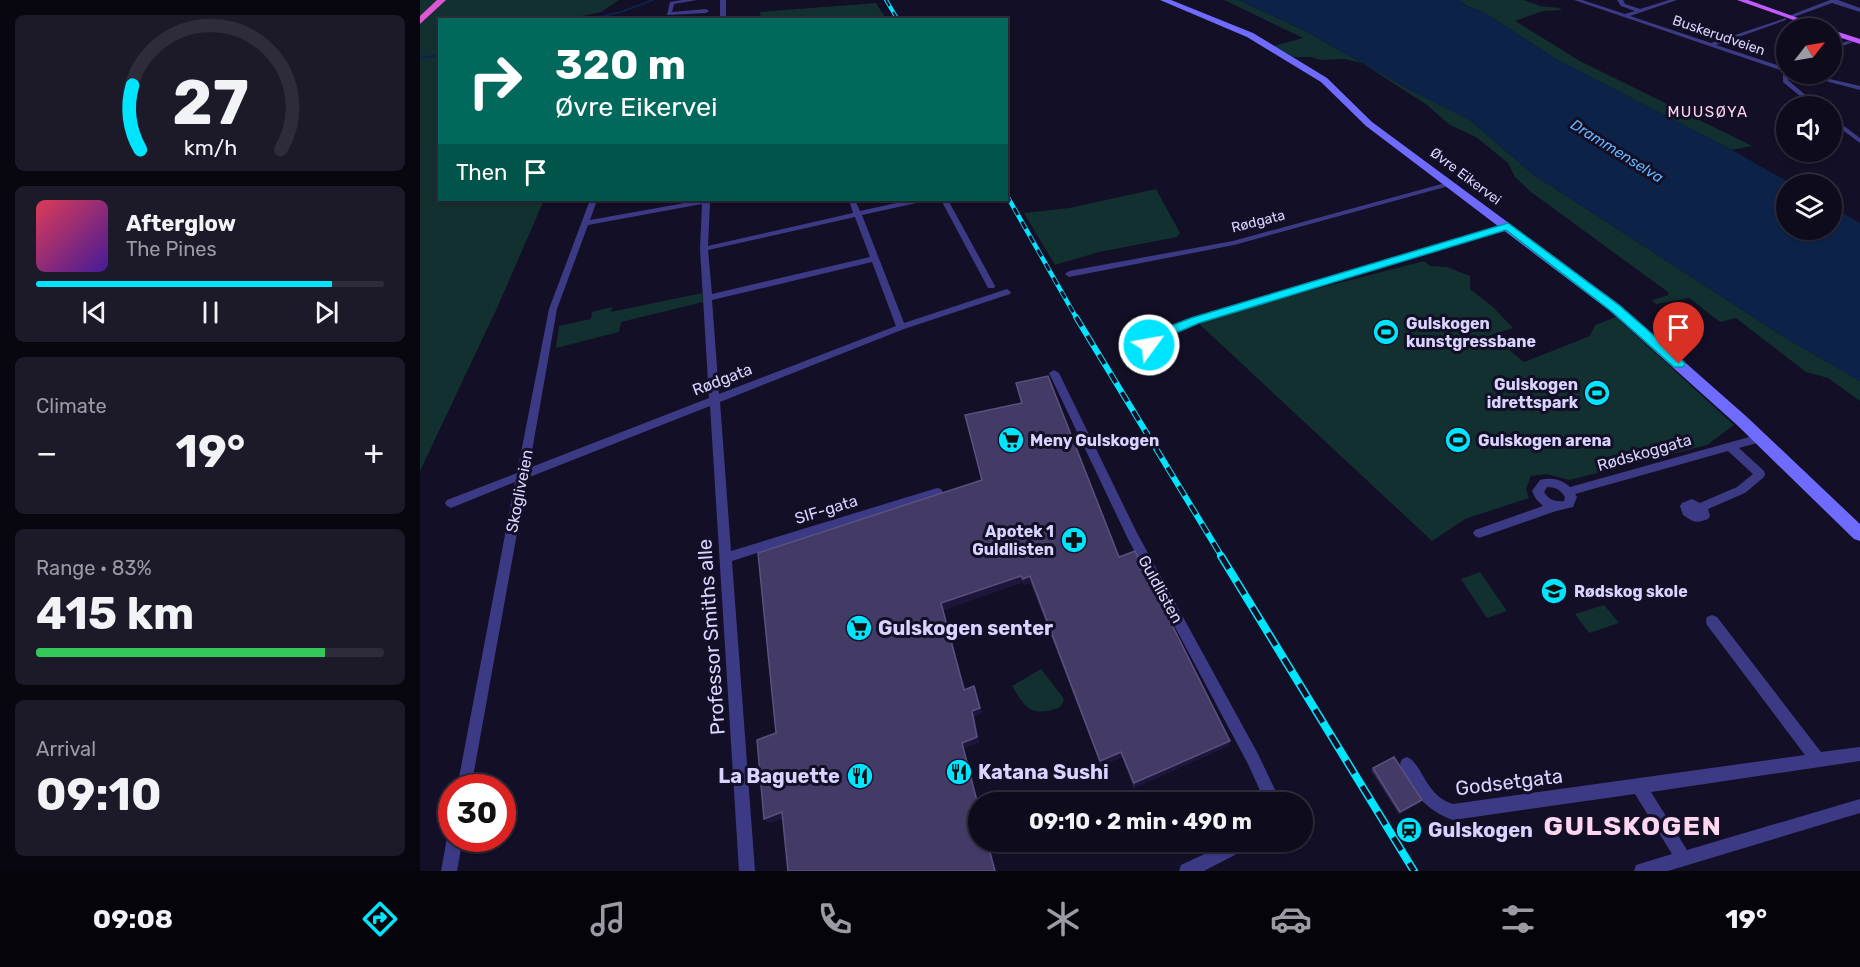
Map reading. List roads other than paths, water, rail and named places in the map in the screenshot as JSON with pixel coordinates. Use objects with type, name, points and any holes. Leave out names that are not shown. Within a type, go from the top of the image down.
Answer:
[{"type":"highway","points":[[420,19],[440,0]]},
{"type":"main road","name":"Øvre Eikervei","points":[[1164,0],[1250,34],[1324,80],[1369,124],[1616,308],[1760,438],[1860,534]]},
{"type":"main road","points":[[1732,0],[1787,18]]},
{"type":"main road","points":[[1741,0],[1787,18]]},
{"type":"main road","points":[[1842,37],[1860,43]]},
{"type":"main road","points":[[1842,38],[1860,43]]},
{"type":"street","points":[[694,0],[672,3],[669,14],[706,11]]},
{"type":"street","points":[[723,0],[723,18]]},
{"type":"street","name":"Buskerudveien","points":[[1577,0],[1776,67]]},
{"type":"street","points":[[1620,0],[1623,5],[1641,11]]},
{"type":"street","points":[[1626,15],[1674,0]]},
{"type":"street","points":[[1787,18],[1834,1],[1860,10]]},
{"type":"street","points":[[1710,45],[1776,22]]},
{"type":"street","points":[[1842,45],[1850,42]]},
{"type":"street","points":[[1789,84],[1803,96]]},
{"type":"street","points":[[1842,84],[1860,88]]},
{"type":"street","points":[[1842,127],[1860,141]]},
{"type":"street","name":"Rødgata","points":[[1069,274],[1235,243],[1452,184]]},
{"type":"street","name":"Skogliveien","points":[[467,774],[553,309],[593,201]]},
{"type":"street","points":[[584,223],[703,201]]},
{"type":"street","name":"Professor Smiths alle","points":[[708,201],[704,249],[747,871]]},
{"type":"street","points":[[852,201],[901,327]]},
{"type":"street","points":[[704,249],[913,201]]},
{"type":"street","points":[[945,201],[991,286]]},
{"type":"street","points":[[1149,345],[1160,335],[1195,320],[1508,226]]},
{"type":"street","points":[[707,298],[873,259]]},
{"type":"street","name":"Rødgata","points":[[451,503],[901,327],[1007,292]]},
{"type":"street","name":"Guldlisten","points":[[1054,373],[1132,536],[1269,792]]},
{"type":"street","name":"Rødskoggata","points":[[1568,492],[1760,438]]},
{"type":"street","points":[[1701,507],[1741,490],[1760,474],[1730,446]]},
{"type":"street","points":[[1479,533],[1556,506],[1569,504],[1568,492],[1554,483],[1541,485],[1539,495],[1546,502],[1556,506]]},
{"type":"street","name":"SIF-gata","points":[[724,558],[937,492]]},
{"type":"street","points":[[1712,621],[1819,761]]},
{"type":"street","name":"Godsetgata","points":[[1407,764],[1431,801],[1438,807],[1453,812],[1860,754]]},
{"type":"street","points":[[1639,786],[1682,857]]},
{"type":"street","points":[[1642,871],[1682,857],[1860,806]]},
{"type":"street","points":[[449,871],[452,852]]},
{"type":"street","points":[[1187,871],[1225,852]]},
{"type":"water","name":"Drammenselva","points":[[1239,0],[1458,0],[1465,3],[1463,5],[1485,13],[1556,59],[1776,175],[1776,240],[1842,240],[1842,213],[1860,223],[1860,381],[1784,337],[1534,175],[1470,120],[1414,92],[1305,31]]},
{"type":"waterway","points":[[595,18],[621,12],[653,0]]},
{"type":"waterway","points":[[420,58],[438,55]]},
{"type":"railway","points":[[886,0],[897,18]]},
{"type":"railway","points":[[1008,198],[1077,319]]},
{"type":"railway","points":[[1076,317],[1222,557]]},
{"type":"railway","points":[[1221,556],[1414,871]]},
{"type":"place","name":"Gulskogen kunstgressbane","points":[[1386,332]]},
{"type":"place","name":"Gulskogen idrettspark","points":[[1597,393]]},
{"type":"place","name":"Meny Gulskogen","points":[[1011,440]]},
{"type":"place","name":"Gulskogen arena","points":[[1458,440]]},
{"type":"place","name":"Apotek 1 Guldlisten","points":[[1074,540]]},
{"type":"place","name":"Rødskog skole","points":[[1554,591]]},
{"type":"place","name":"Gulskogen senter","points":[[859,628]]},
{"type":"place","name":"Katana Sushi","points":[[959,772]]},
{"type":"place","name":"La Baguette","points":[[860,776]]},
{"type":"place","name":"Gulskogen","points":[[1409,830]]},
{"type":"district","name":"MUUSØYA","points":[[1708,112]]},
{"type":"district","name":"GULSKOGEN","points":[[1633,826]]}]
